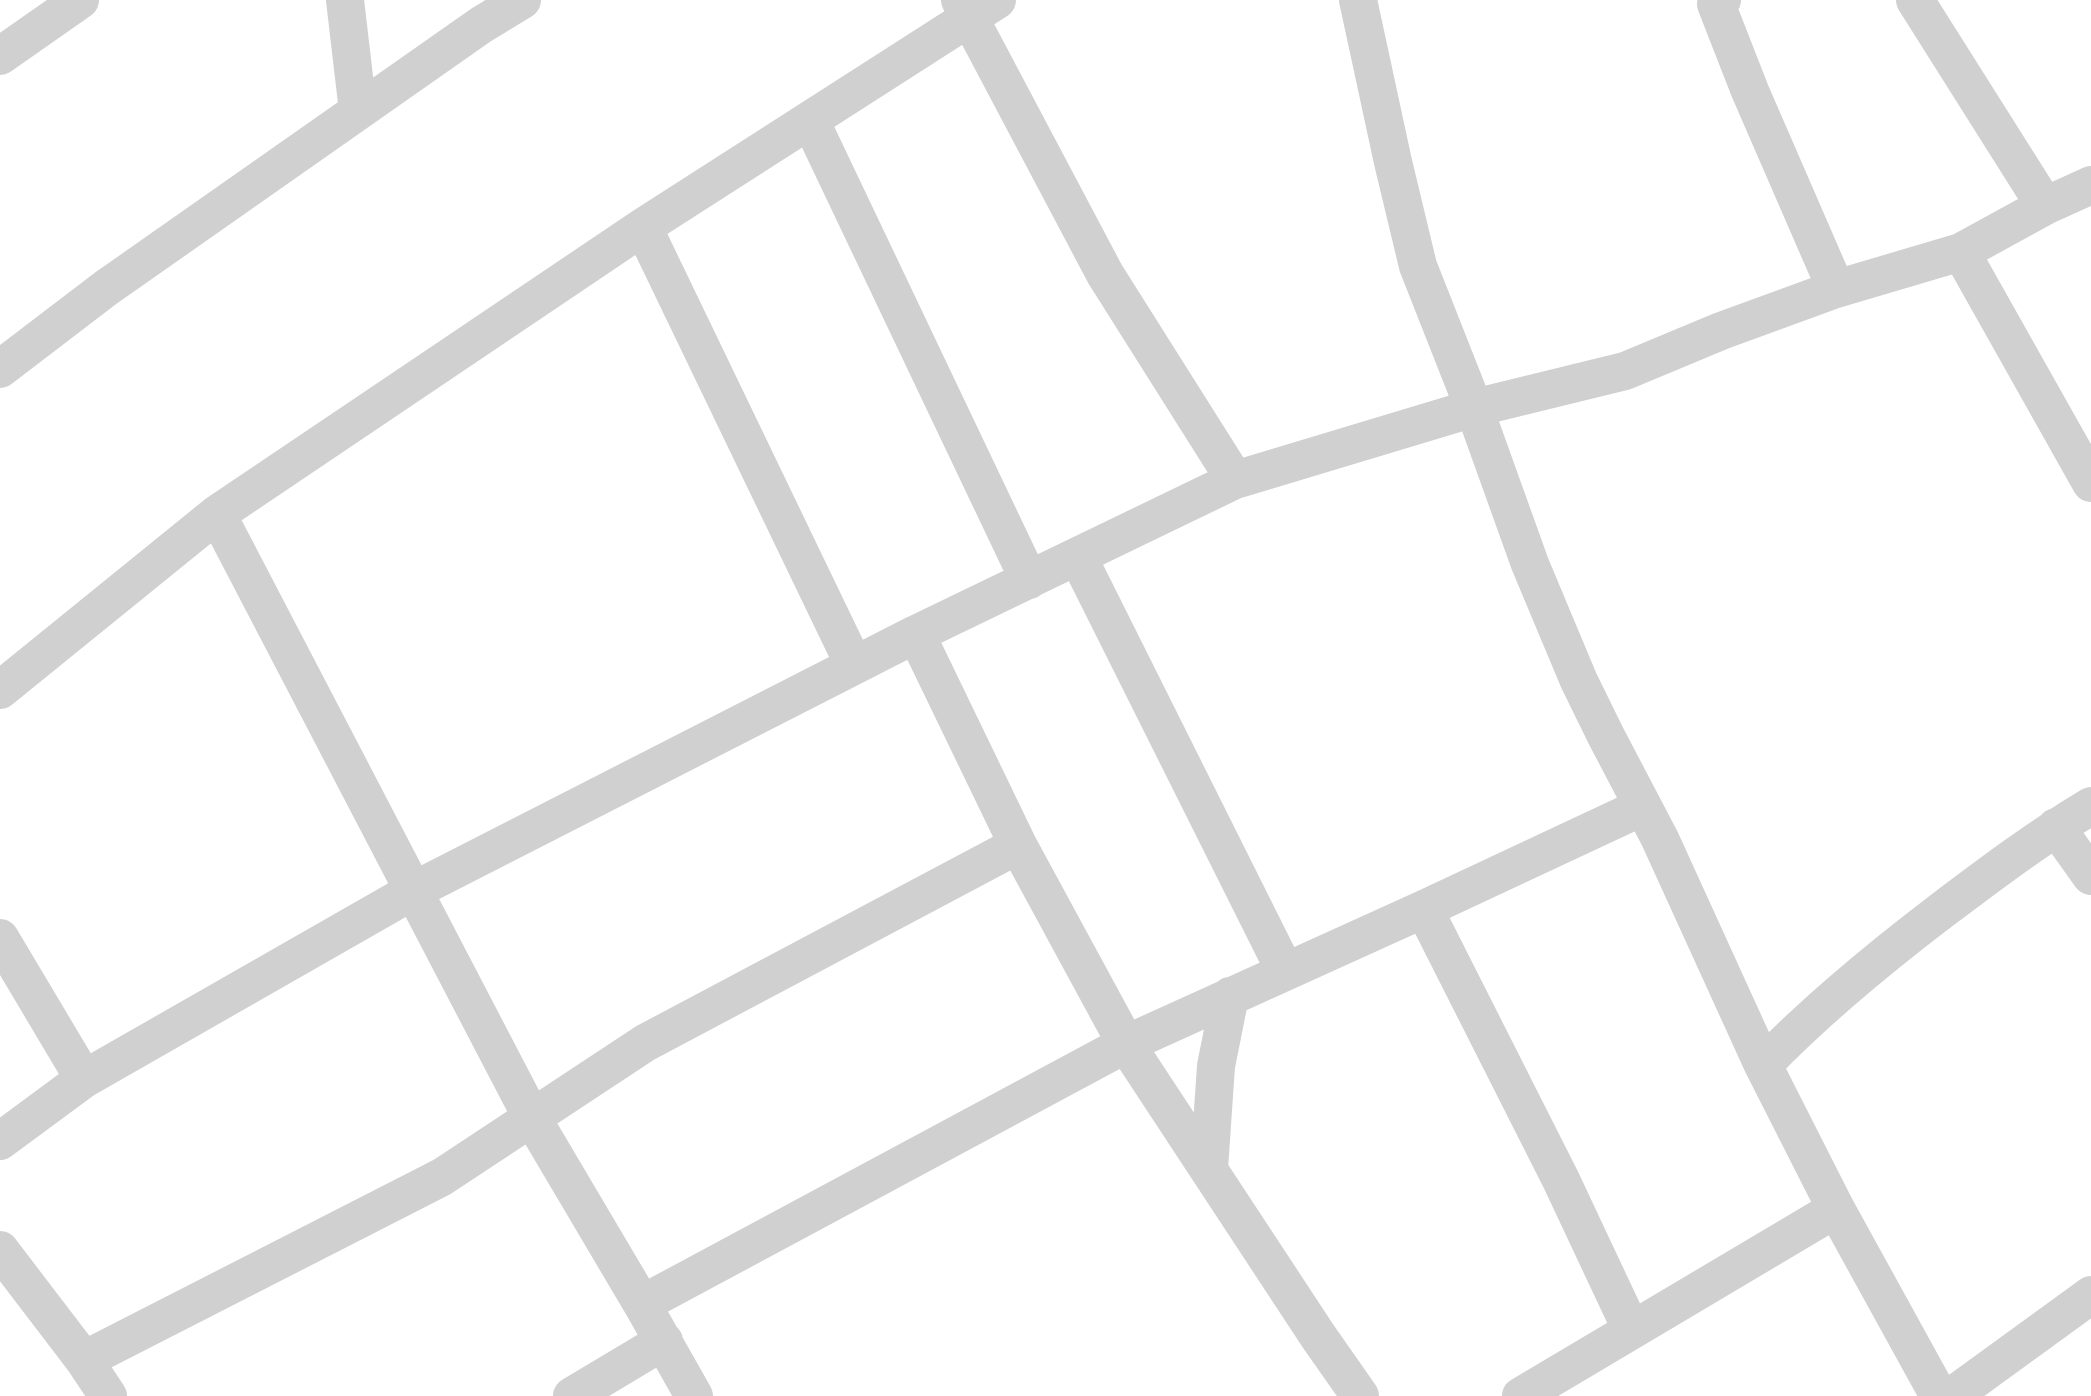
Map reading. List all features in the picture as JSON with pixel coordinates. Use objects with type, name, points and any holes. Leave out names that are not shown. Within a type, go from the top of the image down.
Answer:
[{"type":"street","points":[[0,56],[80,0]]},
{"type":"street","points":[[345,0],[358,111]]},
{"type":"street","points":[[0,369],[106,288],[481,25],[523,0]]},
{"type":"street","points":[[1358,0],[1418,266],[1474,408],[1530,564],[1579,681],[1660,839],[1763,1065],[1836,1209],[1939,1396]]},
{"type":"street","points":[[1916,0],[2045,206]]},
{"type":"street","points":[[1718,1],[1750,91],[1836,289]]},
{"type":"street","points":[[0,690],[217,514],[643,227],[810,120],[976,6],[1105,274],[1234,480]]},
{"type":"street","points":[[810,120],[1029,580]]},
{"type":"street","points":[[0,1141],[84,1079],[413,891],[854,665],[1234,480],[1474,408],[1625,371],[1721,331],[1836,289],[1961,251],[2091,185]]},
{"type":"street","points":[[643,227],[854,665]]},
{"type":"street","points":[[1961,251],[2080,437],[2091,483]]},
{"type":"street","points":[[217,514],[532,1118],[694,1396]]},
{"type":"street","points":[[1078,557],[1285,971]]},
{"type":"street","points":[[916,634],[1018,845],[1126,1044],[1360,1396]]},
{"type":"street","points":[[1763,1065],[1802,1024],[1887,953],[2056,827],[2091,806]]},
{"type":"street","points":[[642,1304],[1126,1044],[1642,807]]},
{"type":"street","points":[[2056,827],[2091,876]]},
{"type":"street","points":[[84,1360],[442,1177],[645,1043],[1018,845]]},
{"type":"street","points":[[1424,909],[1561,1180],[1631,1329]]},
{"type":"street","points":[[0,938],[84,1079]]},
{"type":"street","points":[[1209,1169],[1216,1066],[1230,996]]},
{"type":"street","points":[[1521,1396],[1836,1209]]},
{"type":"street","points":[[0,1250],[84,1360],[108,1396]]},
{"type":"street","points":[[1952,1396],[2091,1296]]},
{"type":"street","points":[[572,1396],[664,1341]]}]
